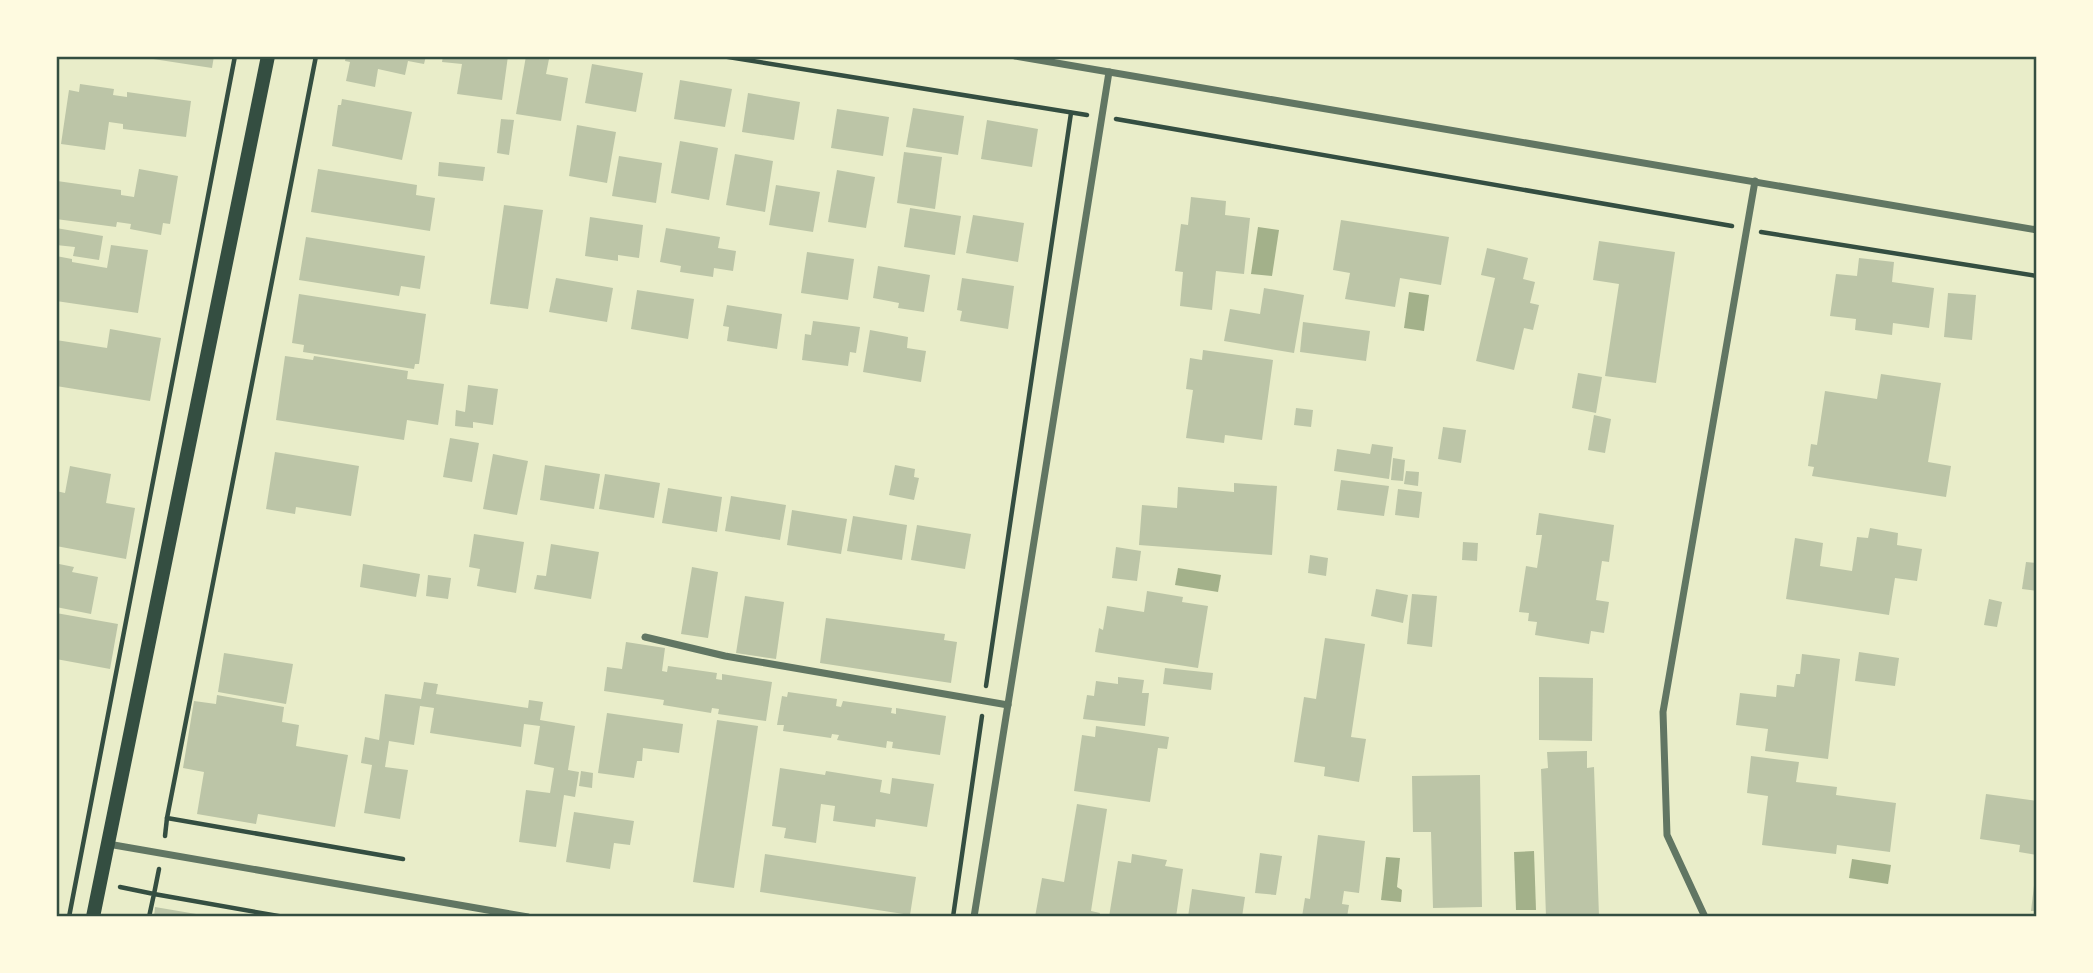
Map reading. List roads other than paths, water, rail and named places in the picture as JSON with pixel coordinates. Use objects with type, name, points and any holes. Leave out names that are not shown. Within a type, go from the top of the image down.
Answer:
[{"type":"main road","points":[[93,917],[268,56]]},
{"type":"street","points":[[1015,56],[2037,230]]},
{"type":"street","points":[[974,917],[1109,72]]},
{"type":"street","points":[[1705,917],[1667,835],[1664,712],[1755,181]]},
{"type":"street","points":[[645,637],[725,656],[1008,705]]},
{"type":"street","points":[[107,844],[528,917]]}]
